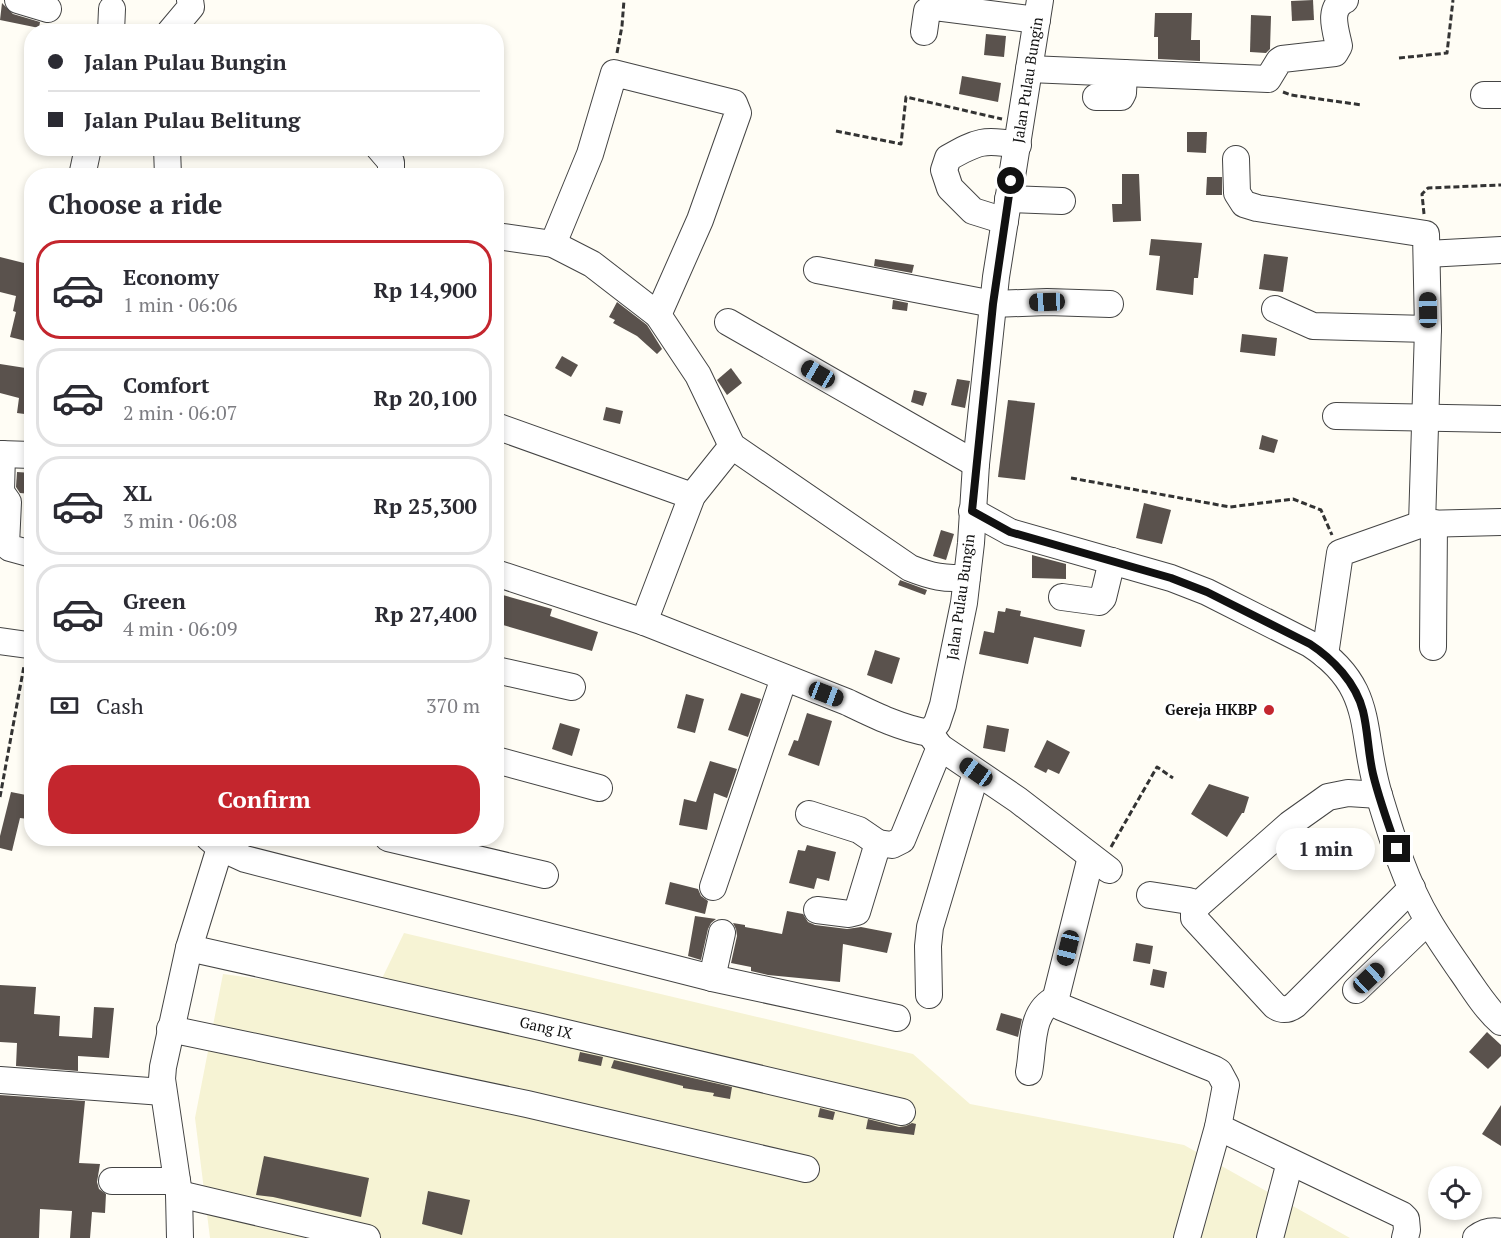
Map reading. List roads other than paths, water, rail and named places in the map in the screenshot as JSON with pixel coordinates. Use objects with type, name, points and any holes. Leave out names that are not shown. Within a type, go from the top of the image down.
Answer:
[{"type":"street","points":[[18,0],[48,9]]},
{"type":"street","points":[[177,24],[191,7],[190,0]]},
{"type":"street","points":[[1029,69],[1268,79],[1282,59],[1335,53],[1339,46],[1335,6],[1345,0]]},
{"type":"street","points":[[924,32],[927,12],[935,7],[1039,10]]},
{"type":"street","name":"Jalan Pulau Bungin","points":[[878,843],[892,845],[902,840],[935,740],[966,588],[993,304],[1039,10]]},
{"type":"street","points":[[553,244],[590,154],[614,73],[729,101],[737,107],[738,113],[700,220],[658,315]]},
{"type":"street","points":[[1096,97],[1121,97],[1124,73]]},
{"type":"street","points":[[1019,134],[971,144],[948,158],[944,170],[950,188],[973,211],[1006,210],[1062,201]]},
{"type":"street","points":[[1236,159],[1237,193],[1244,204],[1427,244],[1501,250]]},
{"type":"street","points":[[504,237],[553,244],[592,264],[658,315],[698,375],[732,446],[910,568],[966,588]]},
{"type":"street","points":[[1427,244],[1428,329],[1425,417],[1433,646]]},
{"type":"street","points":[[817,270],[993,304],[1047,302],[1110,304]]},
{"type":"street","points":[[1275,309],[1313,327],[1428,329]]},
{"type":"street","points":[[728,322],[976,464]]},
{"type":"street","points":[[1336,416],[1501,419]]},
{"type":"street","points":[[504,429],[692,496]]},
{"type":"street","points":[[644,622],[692,496],[732,446]]},
{"type":"street","points":[[24,455],[1,454],[2,492],[8,502],[6,545],[24,552]]},
{"type":"street","points":[[972,511],[1010,532],[1108,576],[1171,578],[1207,592],[1310,644],[1325,655],[1351,684],[1359,699],[1373,774],[1412,888],[1428,921],[1490,1012],[1501,1022]]},
{"type":"street","points":[[1325,655],[1340,553],[1428,524],[1501,522]]},
{"type":"street","points":[[971,543],[1010,532]]},
{"type":"street","points":[[504,576],[644,622],[848,702],[935,740],[1100,863],[1056,999],[1049,1003],[1037,1018],[1029,1072]]},
{"type":"street","points":[[1062,597],[1099,602],[1103,598],[1108,576]]},
{"type":"street","points":[[0,641],[24,644]]},
{"type":"street","points":[[504,672],[572,687]]},
{"type":"street","points":[[713,887],[784,678]]},
{"type":"street","points":[[504,762],[599,788]]},
{"type":"street","points":[[929,995],[930,927],[976,772]]},
{"type":"street","points":[[1379,795],[1348,793],[1328,797],[1290,824],[1198,905],[1194,918],[1275,1006],[1280,1010],[1286,1010],[1295,1005],[1412,888]]},
{"type":"street","points":[[809,814],[859,830],[878,843],[857,912],[849,914],[817,910]]},
{"type":"street","points":[[180,1238],[178,1187],[164,1092],[163,1067],[189,948],[217,846]]},
{"type":"street","points":[[224,846],[245,859],[712,978],[897,1018]]},
{"type":"street","points":[[422,846],[545,875]]},
{"type":"street","points":[[1150,895],[1189,901],[1198,905]]},
{"type":"street","points":[[1356,990],[1428,921]]},
{"type":"street","points":[[712,978],[722,933]]},
{"type":"street","name":"Gang IX","points":[[189,948],[541,1027],[902,1112]]},
{"type":"street","points":[[1056,999],[1061,1008],[1219,1072],[1226,1085],[1218,1127],[1187,1238]]},
{"type":"street","points":[[170,1029],[515,1102],[806,1169]]},
{"type":"street","points":[[0,1080],[164,1092]]},
{"type":"street","points":[[1218,1127],[1402,1215],[1406,1218],[1406,1234]]},
{"type":"street","points":[[1270,1238],[1290,1162]]},
{"type":"street","points":[[112,1181],[178,1187],[367,1238]]},
{"type":"place","name":"Gereja HKBP","points":[[1269,710]]}]
